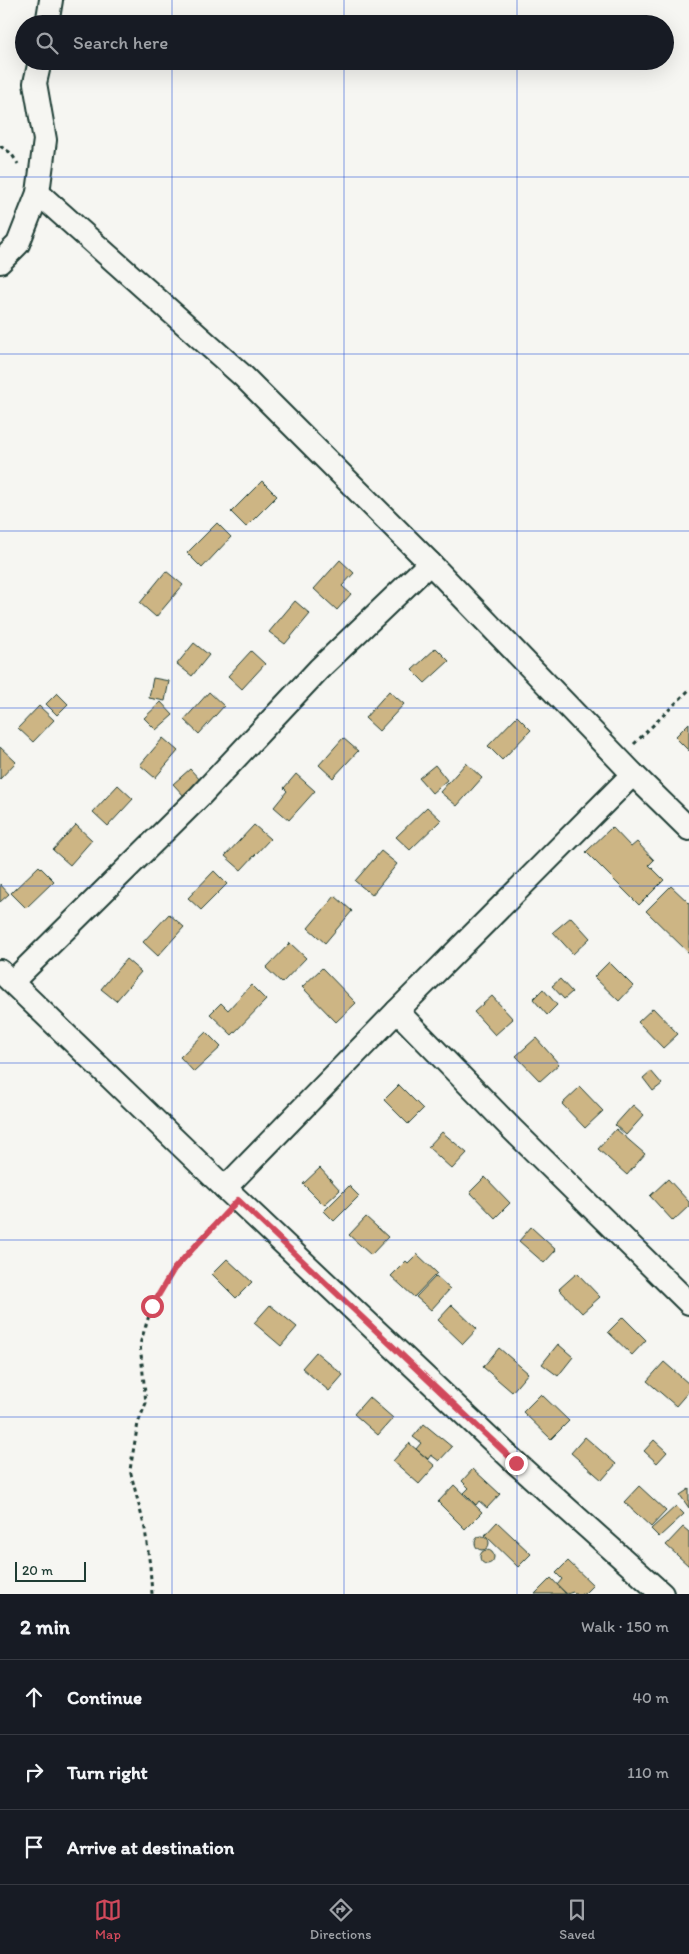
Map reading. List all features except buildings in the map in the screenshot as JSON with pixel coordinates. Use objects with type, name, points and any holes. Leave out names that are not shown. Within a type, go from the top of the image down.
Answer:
[{"type":"street","points":[[48,15],[51,0]]},
{"type":"street","points":[[0,262],[18,244],[38,193],[45,140],[36,83],[38,70]]},
{"type":"street","points":[[38,193],[243,376],[430,563],[689,829]]},
{"type":"street","points":[[430,563],[319,669],[200,796],[6,976],[232,1194],[516,1463],[662,1594]]},
{"type":"street","points":[[232,1194],[397,1011],[626,766]]},
{"type":"street","points":[[397,1011],[512,1129],[689,1303]]},
{"type":"path","points":[[626,766],[689,690]]},
{"type":"path","points":[[152,1594],[145,1529],[130,1470],[138,1423],[146,1403],[140,1344],[152,1306],[174,1269],[232,1194]]},
{"type":"route","points":[[152,1306],[174,1269],[238,1200],[516,1463]]}]
